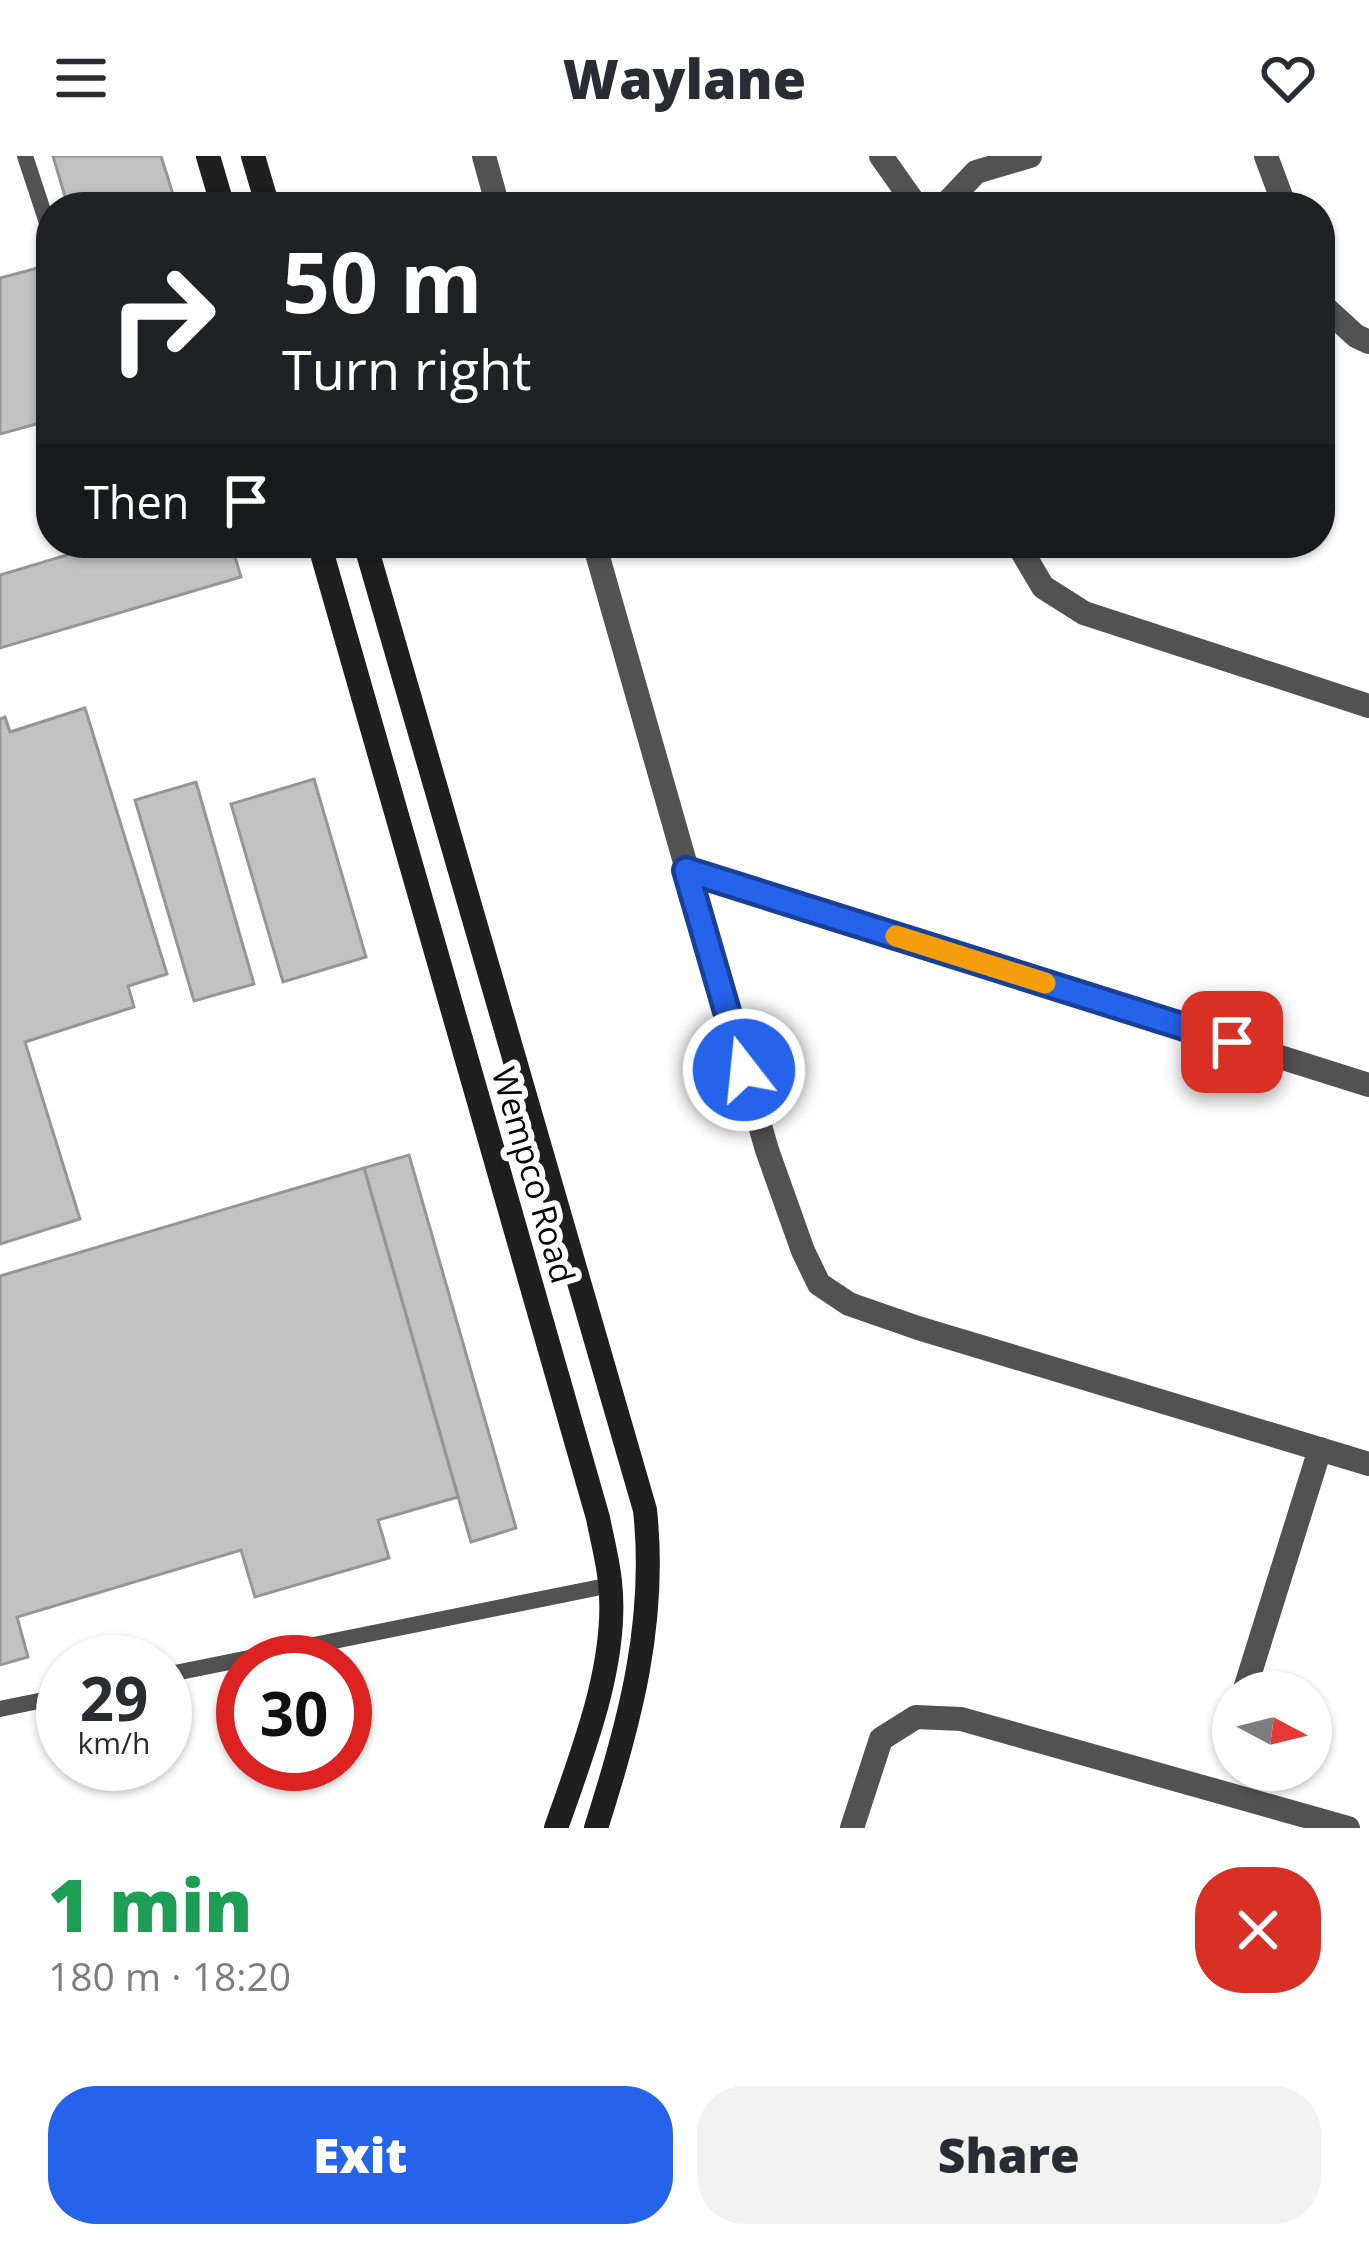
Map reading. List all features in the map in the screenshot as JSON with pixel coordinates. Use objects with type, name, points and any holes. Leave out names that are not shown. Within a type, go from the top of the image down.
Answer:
[{"type":"street","points":[[208,156],[219,192]]},
{"type":"street","points":[[253,156],[264,192]]},
{"type":"street","points":[[484,156],[494,192]]},
{"type":"street","points":[[881,156],[906,192]]},
{"type":"street","points":[[957,192],[976,172],[1030,156]]},
{"type":"street","points":[[1266,156],[1279,192]]},
{"type":"street","points":[[1335,315],[1369,341]]},
{"type":"street","name":"Wempco Road","points":[[323,558],[598,1518],[611,1585],[609,1642],[580,1761],[556,1828]]},
{"type":"street","name":"Wempco Road","points":[[369,558],[645,1510],[651,1568],[646,1642],[623,1744],[596,1828]]},
{"type":"street","points":[[598,558],[767,1150],[819,1284],[849,1304],[918,1328],[1369,1464]]},
{"type":"street","points":[[1026,558],[1043,587],[1084,614],[1369,706]]},
{"type":"street","points":[[686,870],[1369,1085]]},
{"type":"street","points":[[1251,1671],[1320,1449]]},
{"type":"street","points":[[852,1828],[881,1739],[916,1718],[961,1719],[1348,1828]]},
{"type":"lane","points":[[25,156],[37,192]]},
{"type":"lane","points":[[192,1670],[611,1585]]},
{"type":"lane","points":[[0,1708],[36,1701]]},
{"type":"building","points":[[53,156],[161,156],[172,192],[64,192]]},
{"type":"building","points":[[36,268],[36,424],[0,434],[0,278]]},
{"type":"building","points":[[57,558],[235,558],[241,577],[0,648],[0,575]]},
{"type":"building","points":[[85,708],[167,974],[128,986],[134,1007],[25,1042],[80,1219],[0,1244],[0,719],[5,717],[10,732]]},
{"type":"building","points":[[314,779],[366,957],[283,982],[231,804]]},
{"type":"building","points":[[196,782],[254,984],[194,1001],[135,800]]},
{"type":"building","points":[[409,1155],[516,1528],[471,1542],[364,1168]]},
{"type":"building","points":[[364,1168],[458,1497],[378,1520],[389,1558],[255,1597],[241,1550],[17,1617],[28,1657],[0,1665],[0,1276]]},
{"type":"slow traffic","points":[[896,936],[1045,983]]},
{"type":"route","points":[[744,1070],[686,870],[1232,1042]]}]
